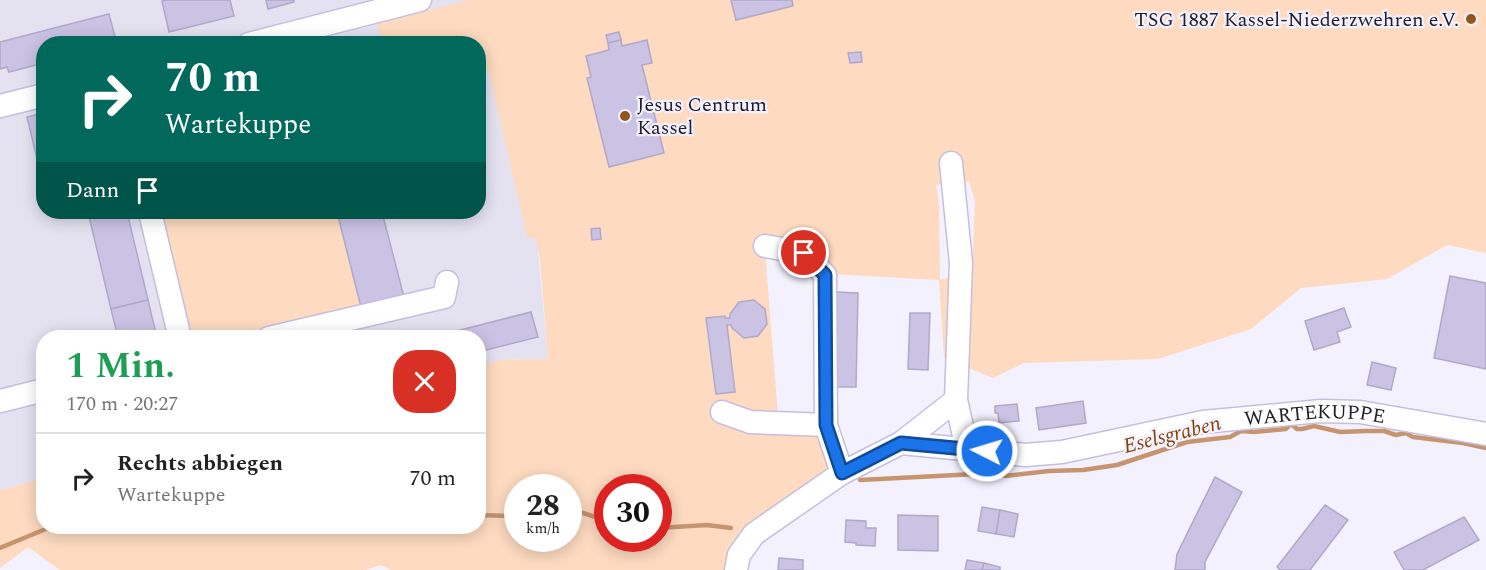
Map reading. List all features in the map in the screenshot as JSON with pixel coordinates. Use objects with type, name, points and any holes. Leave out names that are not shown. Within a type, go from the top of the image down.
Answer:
[{"type":"street","points":[[280,36],[420,0]]},
{"type":"street","points":[[0,106],[36,97]]},
{"type":"street","points":[[951,163],[961,263],[956,400],[967,449]]},
{"type":"street","points":[[152,219],[178,330]]},
{"type":"street","points":[[765,246],[804,253],[825,275],[826,425],[842,473]]},
{"type":"street","points":[[304,330],[444,297],[447,282]]},
{"type":"street","points":[[0,401],[36,392]]},
{"type":"street","points":[[736,570],[739,555],[754,534],[842,473],[901,443],[956,400]]},
{"type":"street","name":"WARTEKUPPE","points":[[901,443],[1025,455],[1062,452],[1203,422],[1321,411],[1360,412],[1486,434]]},
{"type":"street","points":[[722,412],[750,422],[826,425]]},
{"type":"shaded area","points":[[0,0],[870,0],[537,239],[548,359],[500,360],[486,364],[486,330],[36,330],[36,480],[0,490]]},
{"type":"shaded area","points":[[469,0],[1486,0],[1486,253],[1447,245],[1387,279],[1301,288],[1251,329],[1158,359],[1024,363],[993,378],[944,358],[939,280],[831,274],[764,237],[778,417],[818,435],[831,466],[756,520],[731,546],[727,570],[391,570],[380,565],[366,570],[60,570],[28,547],[0,568],[0,490],[36,480],[36,534],[486,534],[486,364],[500,360],[548,359],[540,260],[536,239],[527,237],[489,73],[486,69],[486,36],[380,36],[377,23]],"holes":[[[969,182],[975,201],[972,271],[940,280],[939,203],[936,185]]]},
{"type":"shaded area","points":[[164,219],[339,219],[361,307],[268,330],[190,330]]},
{"type":"building","points":[[230,0],[234,16],[169,32],[162,1]]},
{"type":"building","points":[[266,0],[294,0],[294,2],[268,9]]},
{"type":"building","points":[[731,0],[792,0],[793,6],[736,20]]},
{"type":"building","points":[[109,14],[115,36],[36,36],[36,65],[9,72],[7,67],[0,69],[0,42]]},
{"type":"building","points":[[619,32],[621,40],[608,43],[606,35]]},
{"type":"building","name":"Jesus Centrum Kassel","points":[[621,40],[622,46],[647,40],[652,63],[642,65],[664,153],[609,167],[587,78],[591,77],[586,56],[609,50],[608,43]]},
{"type":"building","points":[[861,52],[862,62],[850,63],[848,53]]},
{"type":"building","points":[[36,115],[36,155],[27,117]]},
{"type":"building","points":[[90,219],[129,219],[148,300],[111,309]]},
{"type":"building","points":[[339,219],[384,219],[404,297],[361,307]]},
{"type":"building","points":[[600,228],[601,239],[592,240],[591,229]]},
{"type":"building","points":[[1450,276],[1486,283],[1486,369],[1434,358]]},
{"type":"building","points":[[836,292],[858,293],[856,387],[834,387]]},
{"type":"building","points":[[148,300],[155,330],[116,330],[111,309]]},
{"type":"building","points":[[754,300],[765,309],[767,324],[758,336],[744,338],[731,325],[727,325],[735,392],[716,394],[706,318],[725,316],[725,318],[730,318],[730,314],[739,302]]},
{"type":"building","points":[[1344,308],[1351,327],[1337,332],[1340,342],[1314,350],[1305,321]]},
{"type":"building","points":[[531,312],[538,337],[486,350],[486,330],[460,330]]},
{"type":"building","points":[[910,313],[930,313],[928,370],[908,369]]},
{"type":"building","points":[[1372,362],[1396,368],[1391,390],[1367,385]]},
{"type":"building","points":[[1083,401],[1086,423],[1039,430],[1036,408]]},
{"type":"building","points":[[1017,404],[1019,421],[999,423],[995,406]]},
{"type":"building","points":[[1215,477],[1242,492],[1205,562],[1205,570],[1175,570],[1177,554]]},
{"type":"building","points":[[1325,505],[1348,520],[1310,570],[1280,570],[1277,567]]},
{"type":"building","points":[[982,507],[1000,510],[996,534],[978,531]]},
{"type":"building","points":[[1000,510],[1018,514],[1014,537],[996,534]]},
{"type":"building","points":[[898,515],[938,516],[938,551],[898,550]]},
{"type":"building","points":[[1464,517],[1479,540],[1423,570],[1404,570],[1394,552]]},
{"type":"building","points":[[846,520],[866,521],[866,528],[876,528],[875,546],[845,542]]},
{"type":"building","points":[[779,558],[803,560],[803,570],[778,570]]},
{"type":"building","points":[[967,560],[984,563],[982,570],[965,570]]},
{"type":"building","points":[[984,563],[1000,567],[1000,570],[982,570]]},
{"type":"waterway","name":"Eselsgraben","points":[[860,480],[995,473],[1006,476],[1083,470],[1117,465],[1187,442],[1230,437],[1241,431],[1286,429],[1291,424],[1297,429],[1314,426],[1340,432],[1384,431],[1396,435],[1406,433],[1413,437],[1486,448]]},
{"type":"waterway","name":"Eselsgraben","points":[[582,513],[594,516]]},
{"type":"waterway","name":"Eselsgraben","points":[[486,515],[504,516]]},
{"type":"waterway","name":"Eselsgraben","points":[[672,527],[707,525],[731,528]]},
{"type":"waterway","name":"Eselsgraben","points":[[0,548],[36,533]]},
{"type":"place","name":"TSG 1887 Kassel-Niederzwehren e.V.","points":[[1471,19]]},
{"type":"place","name":"Jesus Centrum Kassel","points":[[625,116]]},
{"type":"route","points":[[804,253],[825,275],[826,425],[842,473],[901,443],[987,451]]}]
